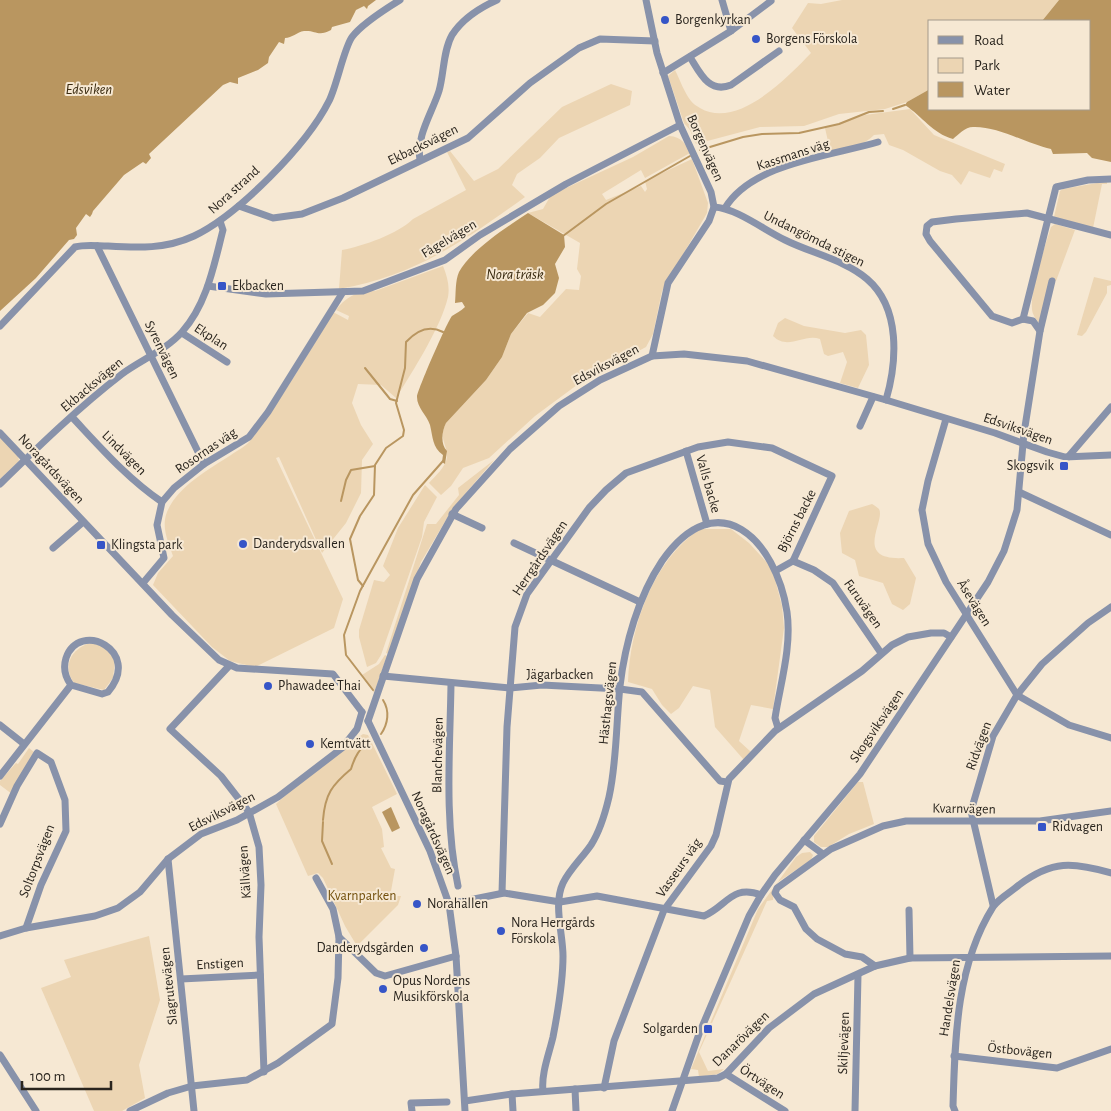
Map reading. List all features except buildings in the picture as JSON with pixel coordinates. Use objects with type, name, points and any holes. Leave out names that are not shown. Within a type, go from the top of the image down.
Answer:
[{"type":"street","name":"Nora strand","points":[[0,326],[75,247],[86,244],[97,246],[164,246],[194,236],[220,221],[239,206],[281,164],[313,126],[335,89],[352,36],[400,0]]},
{"type":"street","points":[[420,160],[422,140],[439,92],[452,37],[462,22],[479,8],[496,0]]},
{"type":"street","name":"Borgenvägen","points":[[646,0],[663,73],[680,125],[711,192],[714,207]]},
{"type":"street","points":[[722,0],[731,31]]},
{"type":"street","points":[[663,73],[731,31],[772,1]]},
{"type":"street","name":"Ekbacksvägen","points":[[239,206],[273,218],[302,214],[343,198],[468,138],[530,83],[579,48],[600,39],[655,41]]},
{"type":"street","points":[[690,57],[704,79],[716,88],[724,88],[732,85],[779,51]]},
{"type":"street","name":"Fågelvägen","points":[[208,286],[266,294],[363,290],[445,260],[480,235],[566,184],[680,125]]},
{"type":"street","name":"Kassmans väg","points":[[725,208],[737,191],[768,173],[878,142]]},
{"type":"street","points":[[1023,319],[1056,187],[1088,180],[1111,179]]},
{"type":"street","points":[[652,356],[668,283],[708,221],[714,207]]},
{"type":"street","name":"Undangömda stigen","points":[[714,207],[725,208],[782,239],[834,260],[866,278],[875,286],[888,308],[894,341],[895,357],[886,400]]},
{"type":"street","points":[[1040,331],[1033,321],[1023,319],[1012,323],[992,316],[930,241],[926,234],[927,226],[932,222],[1027,213],[1111,235]]},
{"type":"street","name":"Ekbacksvägen","points":[[0,484],[72,417],[123,374],[182,333],[208,286],[223,230],[220,221]]},
{"type":"street","name":"Syrenvägen","points":[[97,246],[204,464]]},
{"type":"street","name":"Skogsviksvägen","points":[[672,1111],[681,1081],[749,916],[761,895],[804,840],[860,774],[988,582],[1004,551],[1017,510],[1040,331],[1052,282]]},
{"type":"street","name":"Rosornas väg","points":[[162,502],[174,488],[204,464],[249,437],[268,412],[343,292]]},
{"type":"street","name":"Ekplan","points":[[182,333],[227,362]]},
{"type":"street","name":"Edsviksvägen","points":[[0,936],[26,928],[95,916],[118,908],[140,892],[168,859],[201,834],[237,820],[278,796],[342,748],[366,716],[383,676],[420,571],[452,514],[490,468],[559,406],[600,380],[652,356],[684,354],[747,361],[886,400],[1068,457],[1111,455]]},
{"type":"street","points":[[860,426],[873,397]]},
{"type":"street","points":[[1068,457],[1111,407]]},
{"type":"street","name":"Lindvägen","points":[[72,417],[138,485],[162,502]]},
{"type":"street","name":"Åsevägen","points":[[946,419],[928,481],[922,510],[928,544],[946,582],[1017,694],[1069,725],[1111,738]]},
{"type":"street","name":"Noragårdsvägen","points":[[0,433],[178,621],[219,660],[229,666],[334,674],[366,716],[430,851],[449,904],[456,956],[465,1111]]},
{"type":"street","name":"Herrgårdsvägen","points":[[502,893],[507,727],[514,634],[517,618],[528,594],[589,508],[612,484],[626,473],[698,447],[728,442],[757,444],[772,448],[832,476]]},
{"type":"street","name":"Valls backe","points":[[686,451],[707,524]]},
{"type":"street","name":"Björns backe","points":[[776,570],[793,561],[832,476]]},
{"type":"street","points":[[1019,492],[1111,535]]},
{"type":"street","points":[[143,584],[164,558],[157,525],[162,502]]},
{"type":"street","points":[[452,514],[482,528]]},
{"type":"street","name":"Noragårdsvägen","points":[[54,548],[84,522]]},
{"type":"street","points":[[707,524],[724,522],[742,528],[767,555],[776,570],[788,623],[788,638],[775,718],[778,728]]},
{"type":"street","name":"Hästhagsvägen","points":[[543,1092],[561,979],[563,957],[560,902],[563,883],[590,846],[604,816],[613,778],[623,663],[640,602],[662,561],[686,536],[707,524]]},
{"type":"street","points":[[514,543],[640,602]]},
{"type":"street","name":"Furuvägen","points":[[793,561],[814,570],[833,583],[881,653]]},
{"type":"street","name":"Ridvägen","points":[[994,905],[974,822],[972,804],[993,736],[1017,694],[1042,664],[1088,623],[1111,608]]},
{"type":"street","points":[[727,782],[778,728],[862,671],[881,653],[908,637],[944,633],[951,637]]},
{"type":"street","points":[[86,640],[100,642],[111,649],[118,662],[118,671],[108,692],[102,694],[70,685],[65,667],[68,654],[72,649],[86,640]]},
{"type":"street","name":"Källvägen","points":[[229,666],[170,729],[221,776],[250,812],[258,847],[261,884],[260,975],[264,1072]]},
{"type":"street","name":"Jägarbacken","points":[[383,676],[451,684],[510,688],[542,685],[620,688],[642,692],[720,781],[727,782]]},
{"type":"street","name":"Blanchevägen","points":[[451,684],[450,827],[452,855],[458,886]]},
{"type":"street","points":[[0,776],[70,685]]},
{"type":"street","points":[[0,725],[24,744]]},
{"type":"street","name":"Soltorpsvägen","points":[[0,824],[17,786],[37,753],[51,762],[65,800],[66,831],[41,885],[26,928]]},
{"type":"street","name":"Vasseurs väg","points":[[604,1088],[614,1041],[664,910],[711,846],[716,835],[727,782]]},
{"type":"street","name":"Kvarnvägen","points":[[875,966],[862,957],[844,954],[817,939],[806,928],[794,907],[780,900],[775,893],[780,884],[823,854],[867,832],[891,825],[927,821],[974,822],[1063,819],[1111,811]]},
{"type":"street","points":[[804,840],[823,854]]},
{"type":"street","name":"Slagrutevägen","points":[[168,859],[194,1111]]},
{"type":"street","name":"Handelsvägen","points":[[955,1111],[953,1106],[954,1056],[968,959],[994,905],[1025,881],[1061,864],[1081,864],[1111,873]]},
{"type":"street","points":[[130,1111],[168,1093],[192,1086],[234,1083],[247,1080],[264,1072],[303,1047],[332,1024],[337,988],[339,937],[333,909],[316,878]]},
{"type":"street","points":[[449,904],[502,893],[560,902],[598,896],[664,910],[704,916],[737,893],[750,891],[761,895]]},
{"type":"street","points":[[909,910],[910,958]]},
{"type":"street","points":[[339,937],[376,973],[385,976],[456,956]]},
{"type":"street","name":"Danarövägen","points":[[465,1101],[512,1094],[718,1078],[726,1074],[769,1028],[814,994],[875,966],[910,958],[968,959],[1111,956]]},
{"type":"street","name":"Enstigen","points":[[181,979],[260,975]]},
{"type":"street","name":"Skiljevägen","points":[[856,1111],[858,975]]},
{"type":"street","name":"Östbovägen","points":[[954,1056],[1057,1068],[1111,1049]]},
{"type":"street","points":[[0,1055],[36,1111]]},
{"type":"street","name":"Örtvägen","points":[[726,1074],[784,1111]]},
{"type":"street","points":[[575,1089],[576,1111]]},
{"type":"street","points":[[512,1094],[513,1111]]},
{"type":"street","points":[[412,1111],[412,1104],[447,1102]]},
{"type":"green space","points":[[842,0],[1059,0],[1043,20],[928,20],[928,90],[907,102],[885,109],[839,114],[804,126],[760,127],[696,144],[690,130],[684,123],[668,76],[675,70],[684,90],[693,103],[700,108],[714,113],[730,112],[745,107],[775,87],[811,53],[792,28],[808,3],[821,4]]},
{"type":"green space","points":[[611,84],[632,91],[630,105],[559,138],[540,158],[517,174],[512,185],[525,197],[438,255],[392,275],[339,289],[342,250],[360,246],[399,230],[413,219],[466,190],[447,152],[450,151],[474,181],[498,169],[562,107]]},
{"type":"green space","points":[[910,109],[934,135],[1005,164],[1002,172],[994,169],[990,178],[969,171],[961,185],[952,175],[940,171],[903,150],[889,145],[884,134],[874,135],[859,145],[847,149],[830,150],[825,128],[865,115]]},
{"type":"green space","points":[[669,136],[682,141],[690,153],[645,178],[641,170],[602,194],[606,200],[641,186],[645,192],[647,189],[645,181],[692,159],[708,203],[707,213],[662,291],[653,334],[646,347],[581,382],[535,416],[489,458],[463,468],[451,486],[441,495],[429,483],[446,461],[447,452],[443,433],[446,423],[486,380],[502,357],[511,334],[528,313],[540,317],[566,289],[579,290],[581,276],[577,269],[580,243],[528,213],[543,209],[551,195],[633,157]]},
{"type":"green space","points":[[1107,182],[1107,184],[1102,184],[1093,228],[1054,217],[1060,191]]},
{"type":"green space","points":[[1055,224],[1075,230],[1056,281],[1050,280],[1039,323],[1032,311],[1033,291],[1051,227]]},
{"type":"green space","points":[[443,266],[449,289],[444,309],[426,349],[396,398],[381,385],[358,384],[352,403],[361,425],[373,444],[362,460],[361,493],[346,523],[322,553],[279,457],[276,458],[343,599],[334,628],[255,667],[230,661],[212,647],[153,585],[158,573],[173,556],[166,534],[165,518],[167,512],[178,494],[194,479],[249,442],[282,395],[333,312],[348,320],[349,316],[336,310],[344,301],[358,293],[375,291]]},
{"type":"green space","points":[[1094,277],[1111,281],[1111,285],[1107,286],[1107,293],[1086,332],[1082,336],[1077,335]]},
{"type":"green space","points":[[785,318],[804,326],[845,333],[861,330],[866,335],[869,365],[858,388],[840,383],[847,362],[843,352],[828,356],[824,354],[820,339],[808,338],[784,342],[773,336],[778,323]]},
{"type":"green space","points":[[0,436],[18,455],[19,461],[0,479]]},
{"type":"green space","points":[[494,460],[453,508],[421,562],[389,654],[386,653],[427,524],[436,524],[459,495],[458,488]]},
{"type":"green space","points":[[425,485],[437,497],[424,522],[422,537],[381,655],[376,663],[367,667],[359,630],[374,580],[384,582],[390,575],[383,566],[398,528]]},
{"type":"green space","points":[[872,504],[879,509],[880,515],[875,547],[879,553],[888,557],[904,558],[916,578],[910,604],[903,610],[892,604],[883,583],[859,576],[855,560],[842,553],[840,533],[849,511]]},
{"type":"green space","points":[[700,529],[731,529],[749,543],[772,568],[782,606],[784,628],[773,709],[751,705],[739,741],[751,752],[744,760],[715,727],[710,690],[693,686],[679,708],[671,714],[662,705],[652,689],[628,682],[633,639],[647,596],[669,558],[683,542]]},
{"type":"green space","points":[[90,643],[104,646],[115,660],[113,678],[104,690],[74,683],[70,677],[70,659],[78,649]]},
{"type":"green space","points":[[385,655],[387,656],[374,693],[362,675],[379,664]]},
{"type":"green space","name":"Kvarnparken","points":[[363,734],[368,735],[397,794],[372,807],[382,829],[384,847],[381,848],[391,868],[395,869],[391,891],[394,896],[401,896],[398,905],[357,946],[345,926],[323,878],[318,873],[308,876],[276,804],[318,766]]},
{"type":"green space","points":[[29,748],[35,753],[12,794],[0,785],[0,781],[16,763],[18,764]]},
{"type":"green space","points":[[858,782],[863,782],[874,824],[849,834],[828,847],[821,847],[814,842],[814,836]]},
{"type":"green space","points":[[810,852],[813,855],[811,860],[778,882],[774,888],[773,900],[767,901],[699,1052],[708,1071],[724,1069],[718,1074],[699,1077],[698,1070],[691,1069],[758,909],[796,857],[802,853]]},
{"type":"green space","points":[[149,936],[160,1000],[139,1065],[145,1098],[122,1111],[94,1111],[41,988],[71,977],[64,960]]},
{"type":"water","name":"Edsviken","points":[[0,0],[376,0],[367,9],[364,6],[356,10],[350,22],[332,27],[327,32],[304,31],[285,38],[284,44],[279,42],[269,57],[268,63],[258,70],[238,78],[238,84],[230,82],[223,85],[149,154],[151,158],[146,164],[143,162],[124,175],[90,217],[86,214],[76,228],[77,235],[74,239],[69,240],[36,278],[0,311]]},
{"type":"water","points":[[1059,0],[1111,0],[1111,162],[1092,158],[1087,153],[1053,154],[1051,149],[983,127],[967,128],[953,139],[933,129],[905,105],[928,90],[928,110],[1091,110],[1091,20],[1043,20]]},
{"type":"water","name":"Nora träsk","points":[[528,213],[564,235],[565,247],[555,264],[559,278],[555,293],[543,305],[527,313],[511,334],[502,357],[486,380],[446,423],[442,437],[443,445],[447,451],[445,464],[442,462],[443,455],[435,445],[429,421],[417,401],[418,392],[449,320],[465,307],[462,302],[455,303],[456,283],[459,272],[481,247]]},
{"type":"water","points":[[391,807],[400,828],[392,832],[382,812]]},
{"type":"waterway","points":[[893,109],[905,105]]},
{"type":"waterway","points":[[700,150],[743,137],[762,134],[799,133],[839,124],[869,112],[883,111]]},
{"type":"waterway","points":[[563,236],[606,204],[690,156]]},
{"type":"waterway","points":[[363,586],[358,580],[350,539],[360,516],[374,495],[375,465],[386,448],[403,436],[404,430],[396,403],[405,368],[406,342],[423,330],[432,329],[443,332]]},
{"type":"waterway","points":[[365,368],[390,399],[397,401]]},
{"type":"waterway","points":[[373,690],[346,655],[344,635],[360,591],[413,495],[443,461]]},
{"type":"waterway","points":[[341,501],[346,480],[351,470],[375,466]]},
{"type":"waterway","points":[[381,734],[387,717],[387,709],[383,700]]},
{"type":"waterway","points":[[323,820],[326,803],[334,785],[351,769],[358,753],[370,741]]},
{"type":"waterway","points":[[323,822],[322,841],[332,864]]},
{"type":"place","name":"Borgenkyrkan","points":[[665,20]]},
{"type":"place","name":"Borgens Förskola","points":[[756,39]]},
{"type":"place","name":"Ekbacken","points":[[222,286]]},
{"type":"place","name":"Skogsvik","points":[[1064,466]]},
{"type":"place","name":"Danderydsvallen","points":[[243,544]]},
{"type":"place","name":"Klingsta park","points":[[101,545]]},
{"type":"place","name":"Phawadee Thai","points":[[268,686]]},
{"type":"place","name":"Kemtvätt","points":[[310,744]]},
{"type":"place","name":"Ridvagen","points":[[1042,827]]},
{"type":"place","name":"Norahällen","points":[[417,904]]},
{"type":"place","name":"Nora Herrgårds Förskola","points":[[501,931]]},
{"type":"place","name":"Danderydsgården","points":[[424,948]]},
{"type":"place","name":"Opus Nordens Musikförskola","points":[[383,989]]},
{"type":"place","name":"Solgarden","points":[[708,1029]]}]
